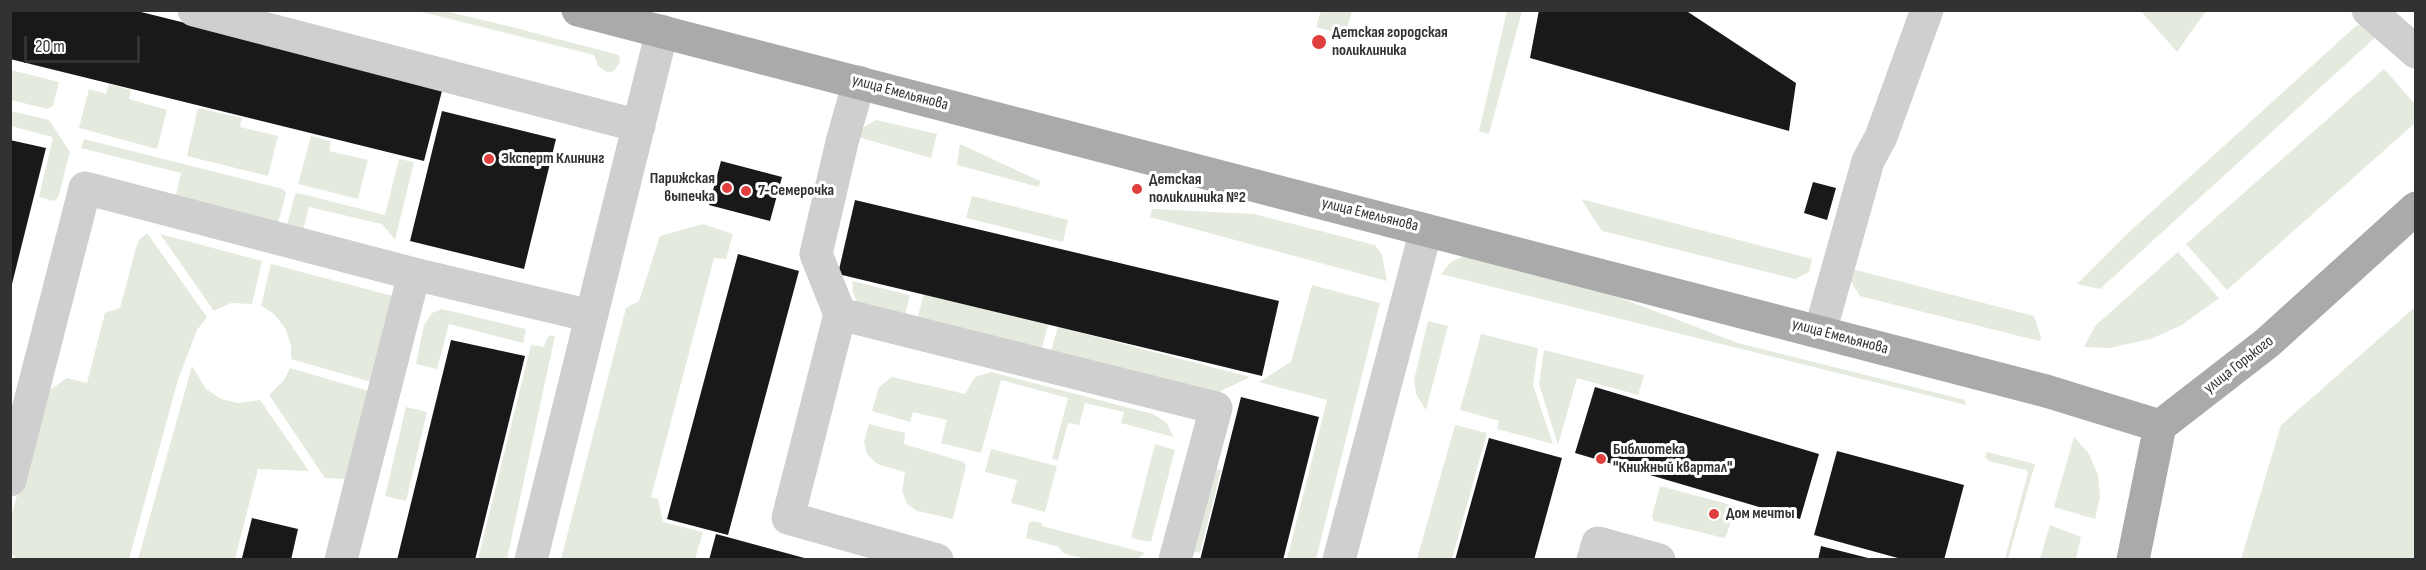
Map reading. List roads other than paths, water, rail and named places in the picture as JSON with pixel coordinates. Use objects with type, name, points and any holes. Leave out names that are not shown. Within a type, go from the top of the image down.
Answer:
[{"type":"main road","name":"улица Емельянова","points":[[584,11],[2046,391],[2160,426]]},
{"type":"main road","name":"улица Горького","points":[[2160,426],[2267,343],[2415,208]]},
{"type":"main road","points":[[2133,560],[2160,426]]},
{"type":"street","points":[[194,10],[639,126]]},
{"type":"street","points":[[1820,332],[1868,161],[1881,137],[1927,10]]},
{"type":"street","points":[[2368,10],[2415,52]]},
{"type":"street","points":[[531,560],[662,31]]},
{"type":"street","points":[[859,82],[842,142],[816,254],[840,314],[788,518],[937,560]]},
{"type":"street","points":[[10,480],[85,188],[414,274],[591,316]]},
{"type":"street","points":[[1339,560],[1426,230]]},
{"type":"street","points":[[341,560],[414,274]]},
{"type":"street","points":[[840,314],[1216,408],[1175,560]]},
{"type":"street","points":[[1593,560],[1598,543],[1659,560]]},
{"type":"place","name":"Детская городская поликлиника","points":[[1319,42]]},
{"type":"place","name":"Эксперт Клининг","points":[[489,159]]},
{"type":"place","name":"Парижская выпечка","points":[[727,188]]},
{"type":"place","name":"Детская поликлиника №2","points":[[1137,189]]},
{"type":"place","name":"7-Семерочка","points":[[746,191]]},
{"type":"place","name":"Библиотека \"Книжный квартал\"","points":[[1601,459]]},
{"type":"place","name":"Дом мечты","points":[[1714,514]]}]
